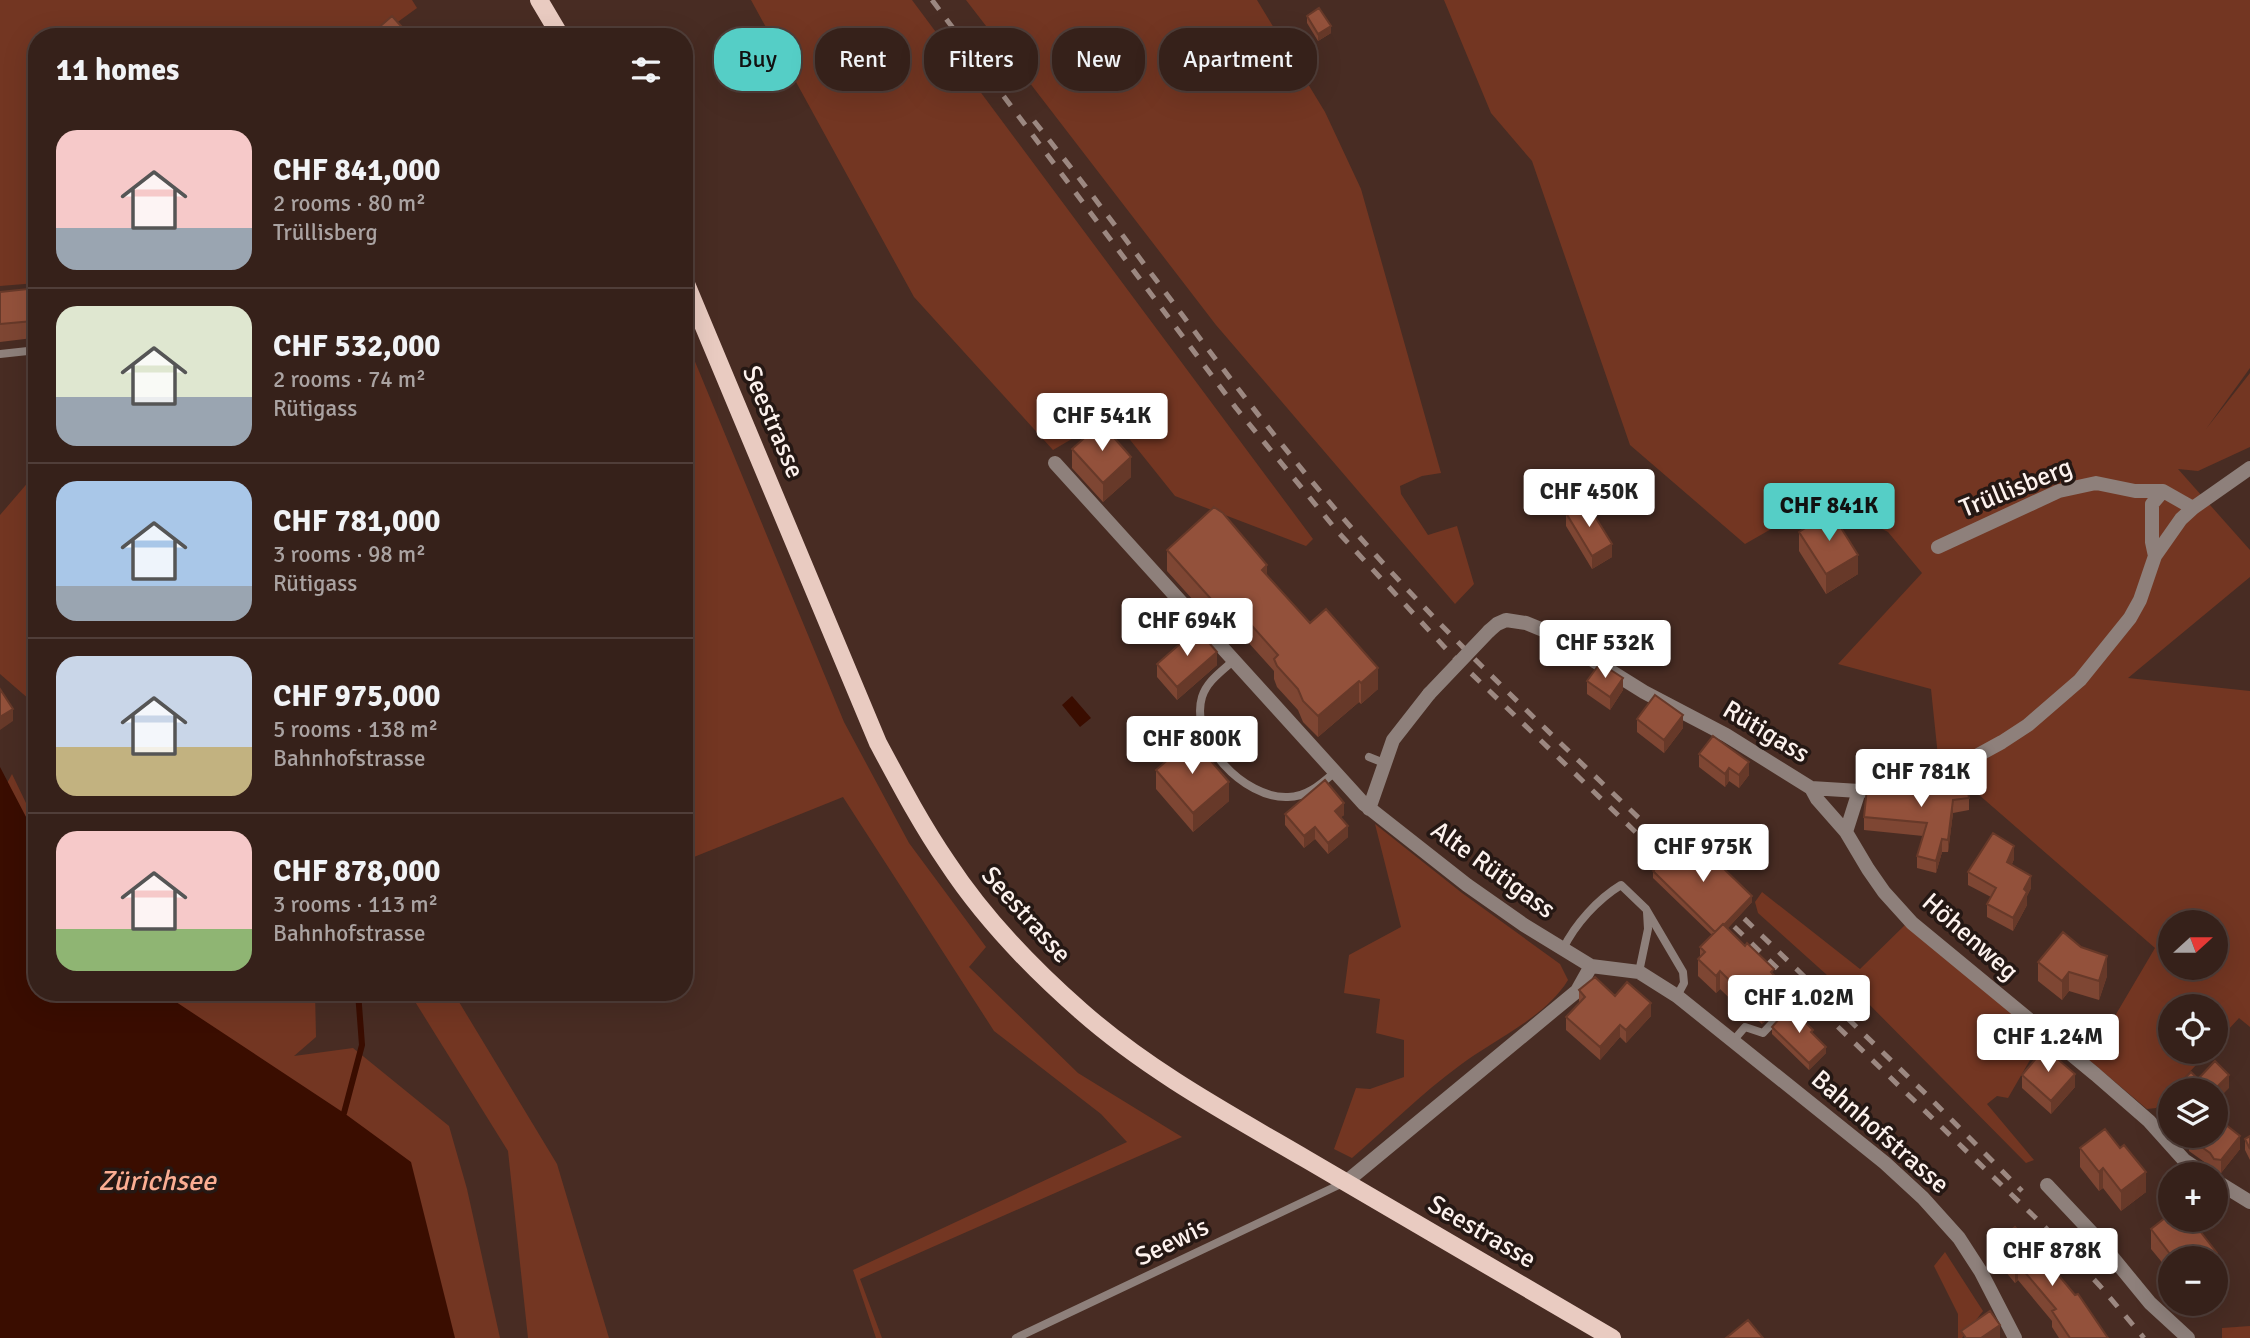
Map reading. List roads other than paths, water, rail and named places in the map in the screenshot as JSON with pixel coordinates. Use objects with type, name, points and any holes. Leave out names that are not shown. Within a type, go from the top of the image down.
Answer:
[{"type":"main road","points":[[539,0],[556,28]]},
{"type":"main road","name":"Seestrasse","points":[[693,301],[878,743],[913,808],[948,864],[1012,942],[1082,1012],[1133,1053],[1206,1100],[1612,1338]]},
{"type":"street","name":"Alte Rütigass","points":[[1055,463],[1369,809],[1524,925],[1591,966]]},
{"type":"street","name":"Rütigass","points":[[1369,809],[1393,740],[1429,694],[1489,631],[1506,620],[1526,623],[1548,632],[1644,692],[1726,735],[1811,788],[1859,791],[1900,788],[1927,780],[1976,758],[2028,725],[2080,680],[2116,638],[2140,600],[2154,556],[2181,519],[2250,468]]},
{"type":"street","name":"Trüllisberg","points":[[1938,547],[2018,509],[2075,486],[2096,483],[2135,491],[2163,491],[2193,508]]},
{"type":"street","points":[[2154,556],[2152,504],[2163,491]]},
{"type":"street","name":"Höhenweg","points":[[1811,788],[1817,799],[1846,832],[1868,869],[1912,923],[2095,1074],[2149,1121],[2187,1162]]},
{"type":"street","points":[[1846,832],[1859,791]]},
{"type":"street","points":[[1346,1182],[1577,991],[1591,966]]},
{"type":"street","name":"Bahnhofstrasse","points":[[1591,966],[1639,972],[1677,996],[1885,1163],[1923,1198],[1970,1255],[2015,1338]]},
{"type":"street","points":[[2048,1185],[2095,1236],[2144,1296],[2188,1338]]},
{"type":"street","points":[[2228,1188],[2250,1202]]},
{"type":"lane","points":[[0,354],[28,351]]},
{"type":"lane","points":[[1234,660],[1212,680],[1201,699],[1201,713],[1207,736],[1227,770],[1237,779],[1263,793],[1289,797],[1312,790],[1335,772]]},
{"type":"lane","points":[[1369,757],[1384,763]]},
{"type":"lane","points":[[1563,948],[1575,927],[1610,891],[1621,885],[1646,909],[1682,972],[1684,983],[1677,996]]},
{"type":"lane","points":[[1639,972],[1648,929],[1646,909]]},
{"type":"lane","points":[[1733,1041],[1745,1027],[1763,1033],[1797,997]]},
{"type":"lane","name":"Seewis","points":[[1016,1338],[1346,1182]]},
{"type":"water","points":[[1072,696],[1091,718],[1080,727],[1062,705]]},
{"type":"water","name":"Zürichsee","points":[[0,767],[28,821],[28,1001],[175,1001],[344,1113],[411,1162],[455,1338],[0,1338]]},
{"type":"waterway","points":[[344,1113],[362,1045],[359,1001]]},
{"type":"railway","points":[[932,0],[1236,408],[1338,532],[1449,652],[1679,874]]},
{"type":"railway","points":[[1034,121],[1258,414],[1377,557],[1463,647],[1686,863]]},
{"type":"railway","points":[[1727,902],[2022,1191]]},
{"type":"railway","points":[[1717,910],[2044,1226],[2144,1338]]}]
